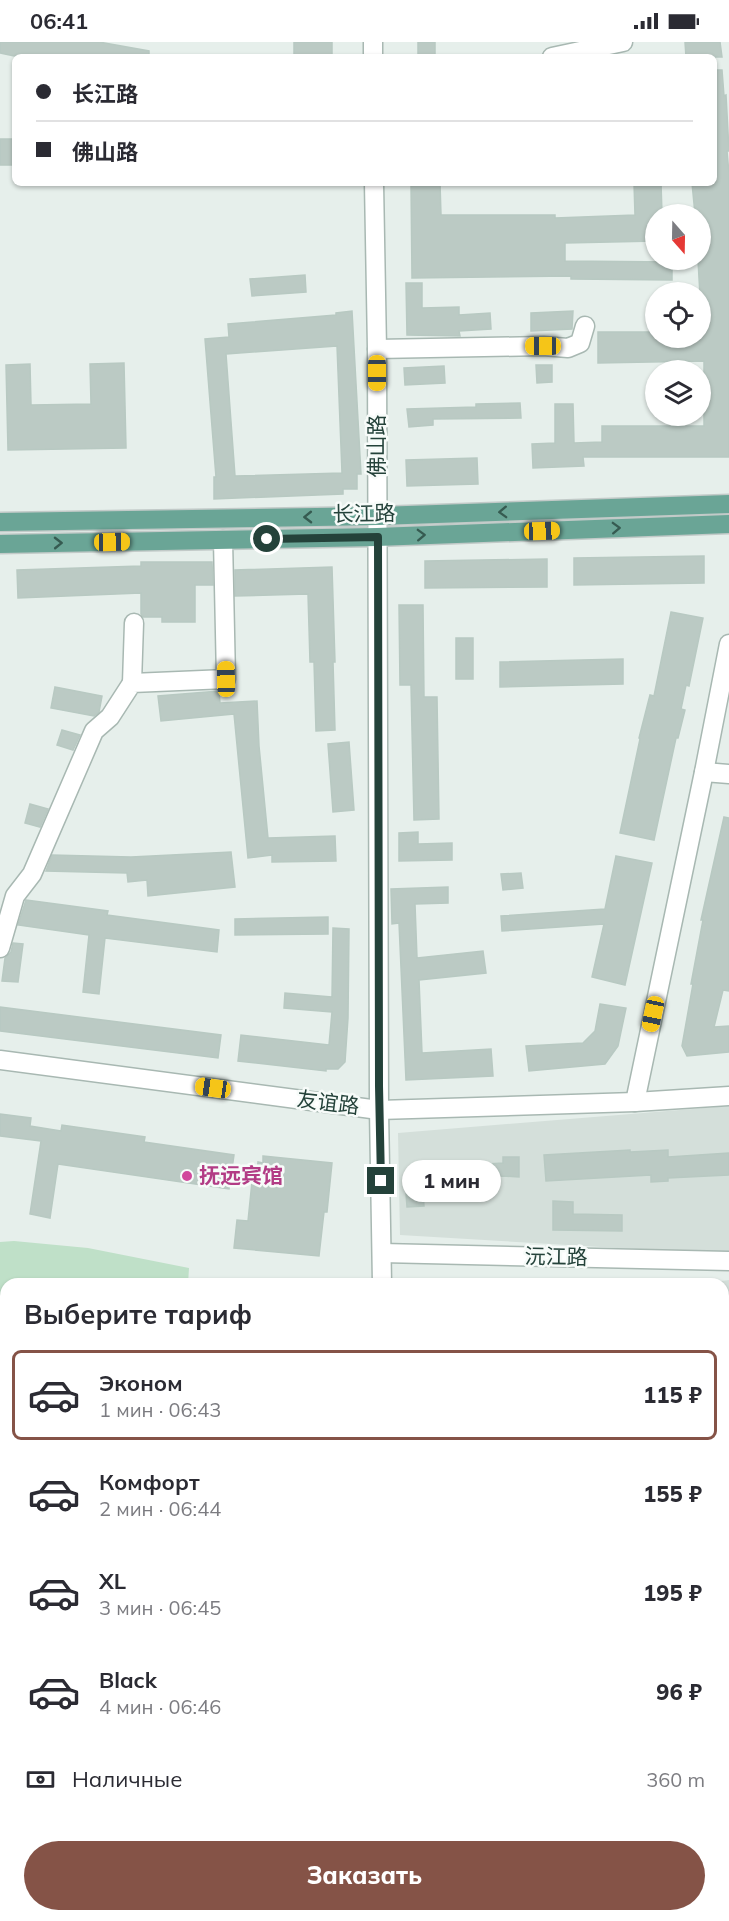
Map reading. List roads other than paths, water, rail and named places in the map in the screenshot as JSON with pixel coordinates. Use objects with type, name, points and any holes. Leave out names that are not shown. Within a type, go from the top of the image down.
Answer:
[{"type":"main road","name":"长江路","points":[[0,522],[378,516],[729,504]]},
{"type":"main road","name":"长江路","points":[[0,544],[378,537],[729,524]]},
{"type":"street","points":[[566,54],[615,43]]},
{"type":"street","name":"佛山路","points":[[374,186],[382,1278]]},
{"type":"street","points":[[377,349],[568,348],[580,343],[585,326]]},
{"type":"street","points":[[132,683],[226,679],[223,540]]},
{"type":"street","points":[[0,948],[15,896],[32,874],[94,731],[111,717],[132,683],[134,623]]},
{"type":"street","points":[[634,1102],[704,772],[724,692],[729,644]]},
{"type":"street","points":[[704,772],[729,774]]},
{"type":"street","name":"友谊路","points":[[0,1060],[379,1110],[634,1102],[729,1096]]},
{"type":"street","name":"沅江路","points":[[382,1253],[729,1261]]},
{"type":"place","name":"抚远宾馆","points":[[187,1176]]}]
